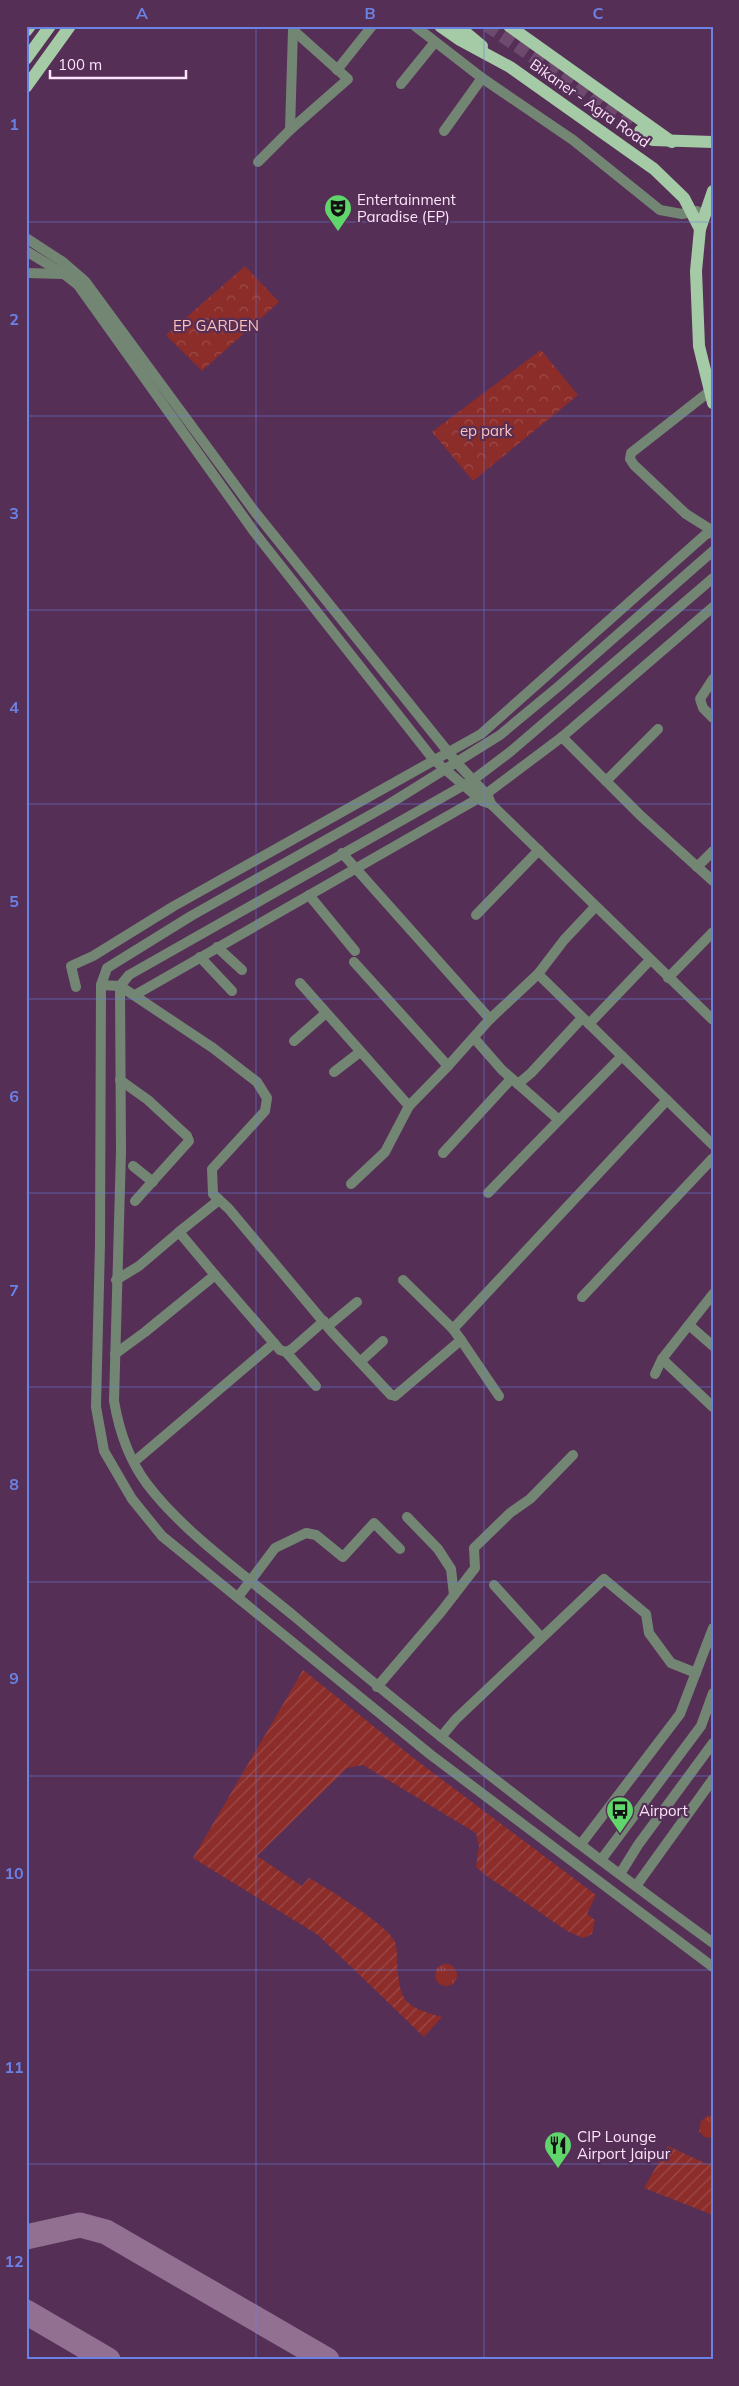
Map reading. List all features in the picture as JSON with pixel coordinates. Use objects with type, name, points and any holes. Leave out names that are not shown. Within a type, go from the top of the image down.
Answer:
[{"type":"main road","points":[[26,32],[30,26]]},
{"type":"main road","points":[[26,60],[50,26]]},
{"type":"main road","points":[[26,87],[70,26]]},
{"type":"main road","name":"Bikaner - Agra Road","points":[[440,26],[460,40],[510,67],[654,169],[684,198],[700,230]]},
{"type":"main road","points":[[458,26],[510,67]]},
{"type":"main road","name":"Bikaner - Agra Road","points":[[509,26],[672,142],[713,142]]},
{"type":"main road","points":[[640,131],[653,140],[672,142]]},
{"type":"main road","points":[[711,397],[699,346],[696,271],[700,230],[713,190]]},
{"type":"street","points":[[337,70],[372,26]]},
{"type":"street","points":[[415,26],[482,78],[573,140],[660,210],[672,214],[706,210]]},
{"type":"street","points":[[258,162],[290,130],[348,79],[295,28]]},
{"type":"street","points":[[290,130],[295,28]]},
{"type":"street","points":[[401,84],[434,42]]},
{"type":"street","points":[[444,130],[482,78]]},
{"type":"street","points":[[26,238],[62,262],[84,281],[255,512],[457,763],[473,780],[485,799]]},
{"type":"street","points":[[26,251],[64,274],[78,285],[255,533],[433,760],[464,786],[485,799],[713,1020]]},
{"type":"street","points":[[26,273],[64,274]]},
{"type":"street","points":[[711,397],[631,453],[630,459],[686,514],[713,531]]},
{"type":"street","points":[[76,987],[71,966],[93,956],[182,901],[481,734],[705,535],[713,531]]},
{"type":"street","points":[[713,551],[500,735],[446,770],[191,916],[108,968],[101,984],[100,1244],[96,1407],[104,1451],[132,1499],[162,1536],[431,1755],[713,1967]]},
{"type":"street","points":[[713,578],[510,752],[473,780],[129,975],[120,986],[121,1150],[114,1401],[120,1432],[146,1483],[180,1522],[375,1685],[611,1868],[713,1943]]},
{"type":"street","points":[[135,995],[356,868],[485,799],[562,737],[713,607]]},
{"type":"street","points":[[713,679],[706,687],[700,699],[703,708],[713,718]]},
{"type":"street","points":[[606,781],[658,729]]},
{"type":"street","points":[[562,737],[713,881]]},
{"type":"street","points":[[476,915],[539,850]]},
{"type":"street","points":[[697,867],[713,851]]},
{"type":"street","points":[[342,853],[490,1019]]},
{"type":"street","points":[[309,895],[355,951]]},
{"type":"street","points":[[351,1184],[384,1152],[409,1106],[490,1019],[538,974],[564,940],[595,907]]},
{"type":"street","points":[[668,978],[713,932]]},
{"type":"street","points":[[217,947],[242,970]]},
{"type":"street","points":[[200,957],[232,991]]},
{"type":"street","points":[[443,1153],[515,1082],[531,1073],[650,960]]},
{"type":"street","points":[[354,962],[448,1066]]},
{"type":"street","points":[[538,974],[713,1145]]},
{"type":"street","points":[[300,983],[409,1106]]},
{"type":"street","points":[[101,984],[120,986],[135,995],[213,1048],[257,1082],[265,1092],[268,1104],[264,1111],[212,1169],[213,1194],[390,1395],[395,1396],[460,1340]]},
{"type":"street","points":[[294,1040],[326,1013]]},
{"type":"street","points":[[474,1038],[515,1082],[559,1120]]},
{"type":"street","points":[[334,1072],[360,1052]]},
{"type":"street","points":[[488,1194],[622,1056]]},
{"type":"street","points":[[120,1080],[148,1100],[187,1136],[188,1141],[186,1146],[135,1201]]},
{"type":"street","points":[[452,1329],[667,1100]]},
{"type":"street","points":[[582,1297],[713,1158]]},
{"type":"street","points":[[132,1166],[153,1182]]},
{"type":"street","points":[[116,1280],[139,1266],[219,1200]]},
{"type":"street","points":[[179,1232],[274,1344],[280,1350],[286,1352],[316,1386]]},
{"type":"street","points":[[115,1354],[215,1275]]},
{"type":"street","points":[[403,1280],[452,1329],[499,1396]]},
{"type":"street","points":[[655,1374],[662,1359],[713,1294]]},
{"type":"street","points":[[286,1352],[357,1302]]},
{"type":"street","points":[[689,1325],[713,1346]]},
{"type":"street","points":[[360,1362],[383,1341]]},
{"type":"street","points":[[135,1461],[274,1344]]},
{"type":"street","points":[[662,1359],[713,1407]]},
{"type":"street","points":[[361,1697],[375,1685],[454,1595],[475,1568],[474,1548],[510,1513],[530,1500],[573,1454]]},
{"type":"street","points":[[408,1517],[438,1549],[451,1569],[454,1595]]},
{"type":"street","points":[[238,1597],[275,1548],[306,1533],[316,1535],[343,1557],[374,1524],[400,1549]]},
{"type":"street","points":[[441,1737],[456,1719],[604,1579],[646,1614],[649,1633],[671,1662],[696,1673]]},
{"type":"street","points":[[494,1585],[541,1637]]},
{"type":"street","points":[[581,1844],[680,1714],[713,1628]]},
{"type":"street","points":[[601,1860],[701,1726],[713,1693]]},
{"type":"street","points":[[620,1874],[638,1845],[713,1743]]},
{"type":"street","points":[[636,1886],[713,1779]]},
{"type":"street","points":[[596,1880],[611,1868]]},
{"type":"green space","name":"EP GARDEN","points":[[245,266],[279,302],[202,371],[166,335]]},
{"type":"green space","name":"ep park","points":[[541,350],[578,395],[473,481],[432,432]]},
{"type":"green space","points":[[303,1670],[416,1760],[596,1895],[587,1914],[595,1920],[592,1934],[583,1938],[567,1931],[484,1874],[476,1867],[479,1846],[476,1833],[363,1765],[347,1768],[257,1856],[302,1886],[309,1878],[318,1883],[369,1917],[390,1935],[396,1944],[398,1975],[402,1994],[411,2005],[442,2017],[424,2037],[318,1935],[193,1858]]},
{"type":"green space","points":[[446,1964],[454,1967],[457,1975],[454,1983],[446,1986],[438,1983],[435,1975],[438,1967]]},
{"type":"green space","points":[[707,2116],[713,2116],[713,2138],[704,2137],[699,2131],[701,2121]]},
{"type":"green space","points":[[668,2146],[709,2165],[713,2163],[713,2215],[644,2188]]},
{"type":"taxiway","points":[[26,2237],[80,2225],[106,2232],[327,2360]]},
{"type":"taxiway","points":[[26,2312],[108,2360]]},
{"type":"tunnel","points":[[487,26],[640,131]]},
{"type":"place","name":"Entertainment Paradise (EP)","points":[[338,232]]},
{"type":"place","name":"Airport","points":[[620,1834]]},
{"type":"place","name":"CIP Lounge Airport Jaipur","points":[[558,2169]]}]
